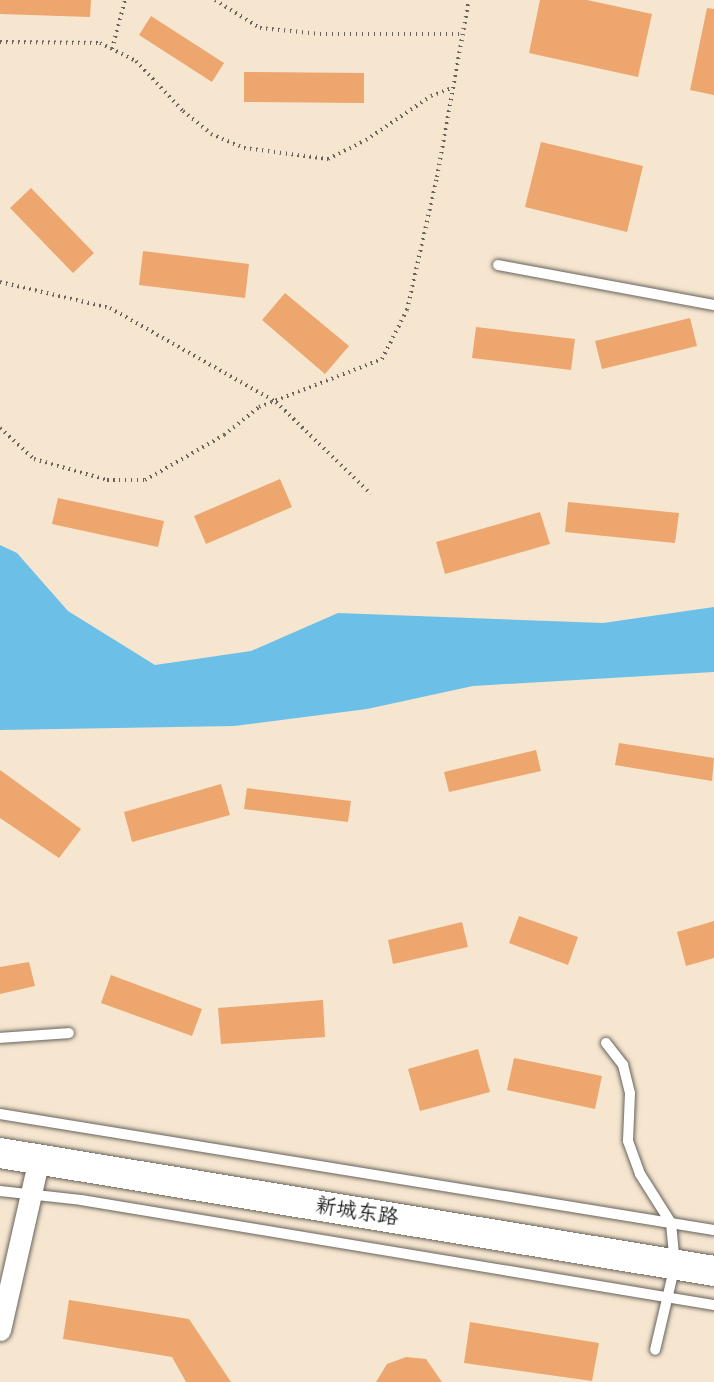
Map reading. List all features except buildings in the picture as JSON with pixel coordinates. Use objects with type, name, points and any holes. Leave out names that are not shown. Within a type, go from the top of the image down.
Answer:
[{"type":"main road","name":"新城东路","points":[[0,1153],[714,1271]]},
{"type":"street","points":[[0,1330],[39,1159]]},
{"type":"lane","points":[[498,265],[714,305]]},
{"type":"lane","points":[[0,1038],[69,1034]]},
{"type":"lane","points":[[606,1043],[623,1065],[630,1093],[628,1141],[636,1163],[671,1223],[675,1265],[655,1350]]},
{"type":"lane","points":[[0,1114],[714,1230]]},
{"type":"lane","points":[[0,1191],[714,1305]]},
{"type":"path","points":[[112,49],[125,0]]},
{"type":"path","points":[[215,0],[260,28],[320,34],[463,34]]},
{"type":"path","points":[[0,428],[34,459],[107,480],[145,480],[224,435],[259,407],[382,359],[407,310],[469,0]]},
{"type":"path","points":[[0,42],[100,43],[136,61],[183,111],[211,134],[244,148],[328,159],[366,140],[431,96],[453,88]]},
{"type":"path","points":[[0,282],[110,308],[276,402],[372,494]]},
{"type":"water","points":[[0,545],[17,553],[68,611],[155,665],[251,651],[338,613],[603,623],[714,607],[714,672],[473,686],[367,709],[234,726],[0,730]]}]
